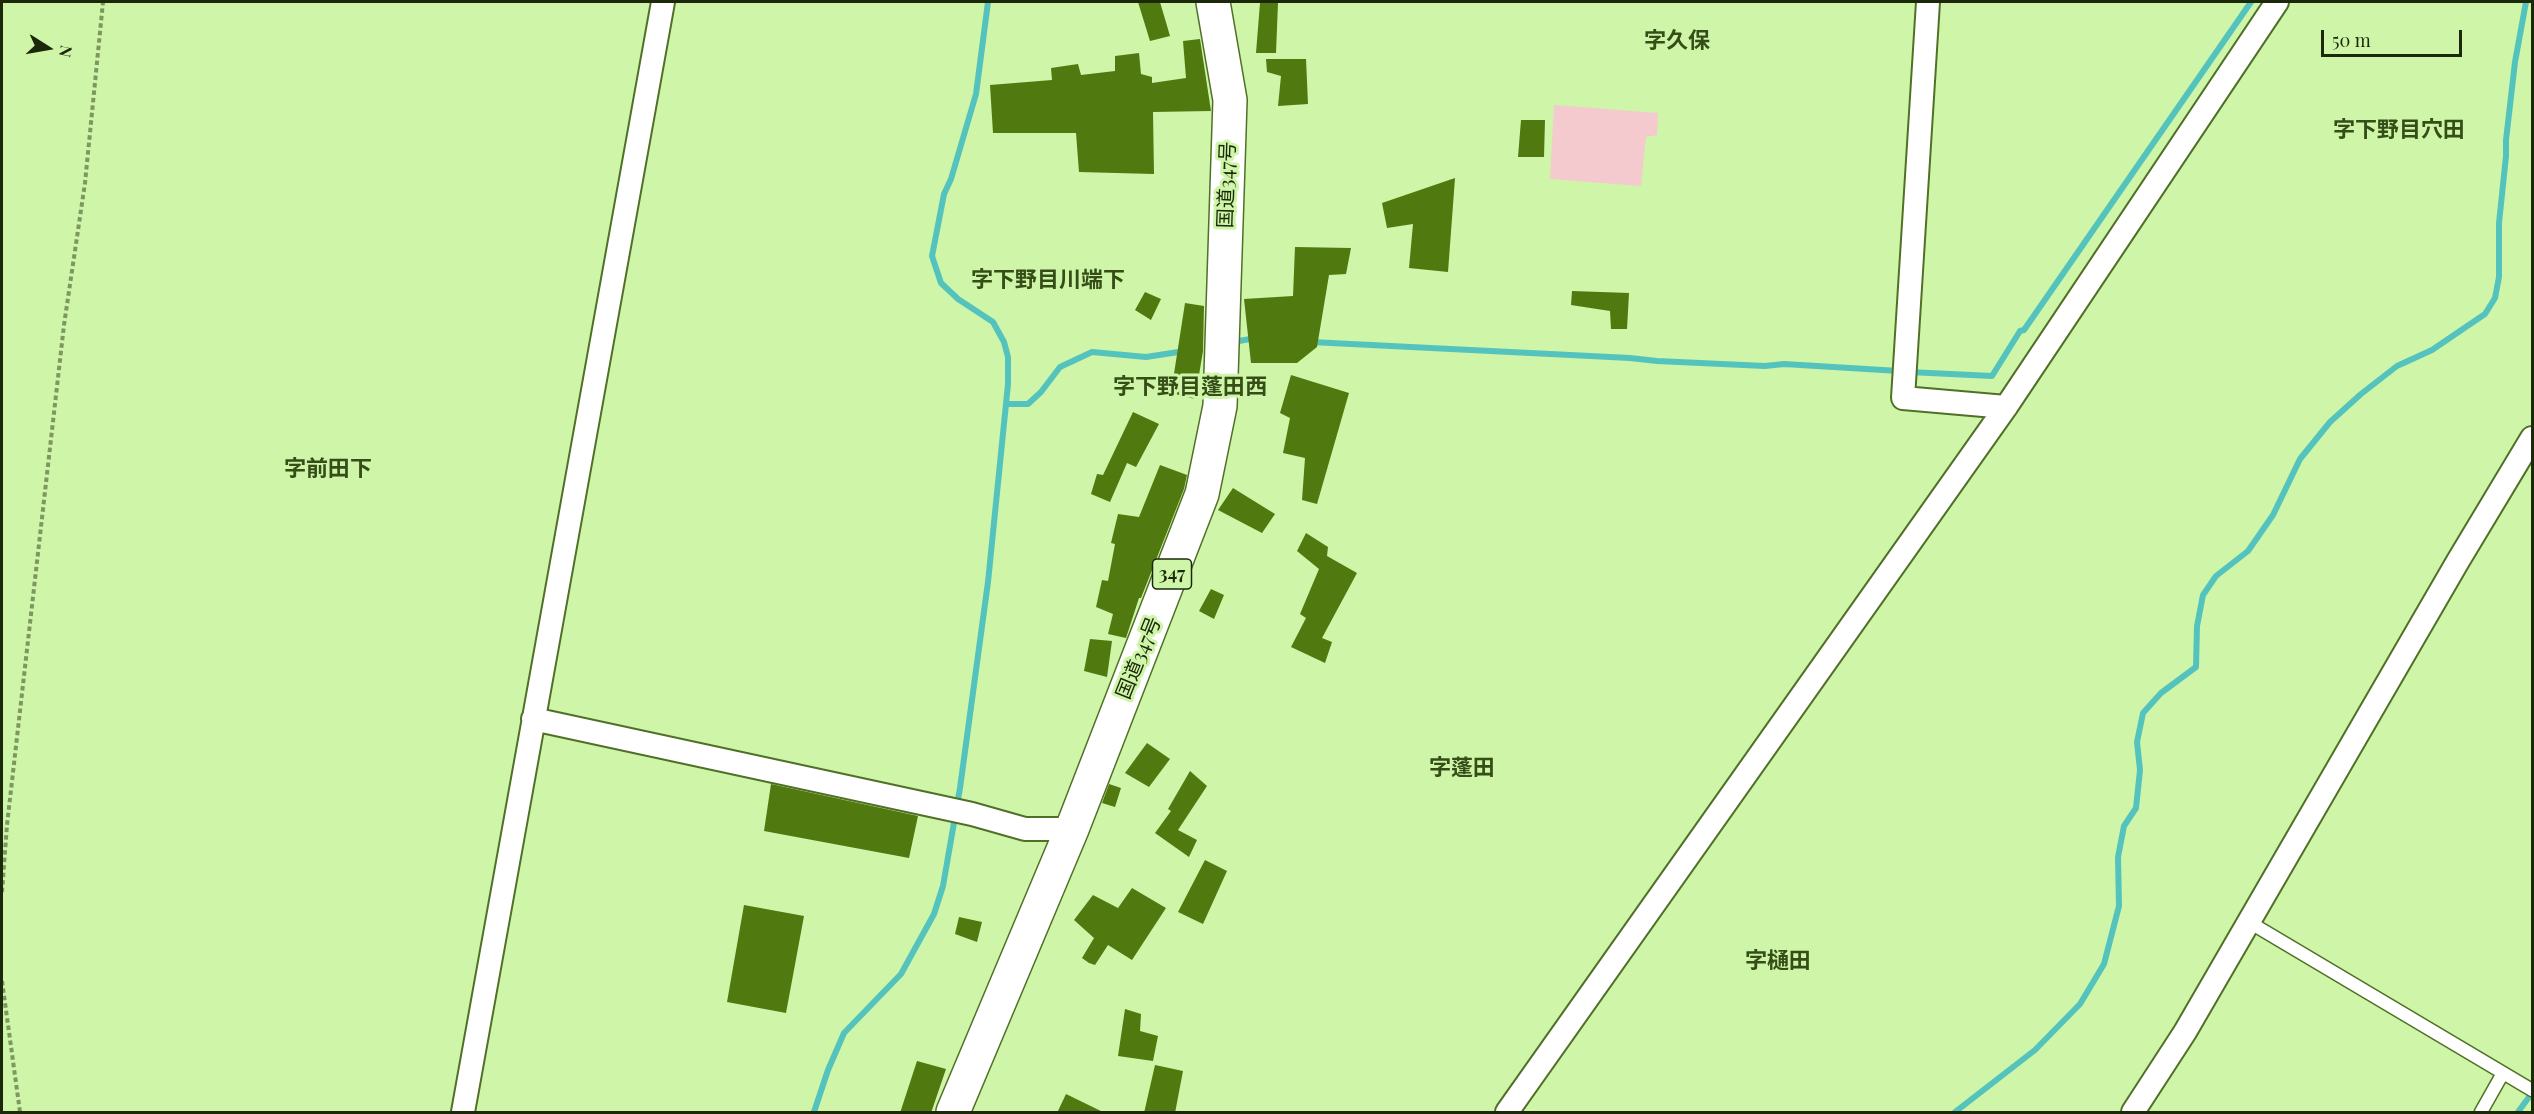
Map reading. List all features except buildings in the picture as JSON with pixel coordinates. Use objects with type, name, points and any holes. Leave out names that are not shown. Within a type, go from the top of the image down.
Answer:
[{"type":"highway","name":"国道347号","points":[[953,1113],[1072,829],[1202,494],[1220,405],[1230,100],[1219,24],[1213,2]]},
{"type":"street","points":[[462,1113],[663,2]]},
{"type":"street","points":[[1928,2],[1903,398],[2006,407]]},
{"type":"street","points":[[1507,1113],[2006,407],[2277,2]]},
{"type":"street","points":[[2133,1113],[2185,1032],[2458,561],[2532,438]]},
{"type":"street","points":[[533,719],[972,814],[1025,829],[1072,829]]},
{"type":"lane","points":[[2249,922],[2532,1090]]},
{"type":"lane","points":[[2481,1113],[2503,1073]]},
{"type":"path","points":[[2,892],[7,825],[64,325],[85,183],[103,2]]},
{"type":"path","points":[[2,981],[20,1113]]},
{"type":"shaded area","points":[[1554,105],[1658,113],[1657,135],[1646,137],[1641,186],[1550,179]]},
{"type":"waterway","points":[[814,1112],[828,1070],[844,1033],[901,974],[934,914],[943,886],[960,788],[988,582],[1008,384],[1008,357],[1004,342],[993,322],[958,299],[941,283],[932,256],[944,194],[951,179],[976,94],[988,2]]},
{"type":"waterway","points":[[1909,372],[1992,376],[2020,331],[2024,330],[2251,2]]},
{"type":"waterway","points":[[1955,1112],[2035,1050],[2080,1004],[2104,964],[2119,906],[2118,857],[2124,826],[2136,808],[2140,770],[2137,742],[2143,713],[2161,693],[2196,667],[2197,626],[2203,595],[2216,576],[2248,551],[2273,515],[2300,459],[2330,422],[2397,366],[2432,350],[2485,314],[2495,298],[2499,277],[2499,223],[2506,140],[2515,62],[2526,2]]},
{"type":"waterway","points":[[1233,342],[1256,338]]},
{"type":"waterway","points":[[1311,342],[1657,361],[1765,366],[1784,364],[1899,371]]},
{"type":"waterway","points":[[1006,404],[1028,404],[1041,392],[1060,367],[1092,352],[1146,357],[1185,351]]},
{"type":"waterway","points":[[2518,1112],[2532,1093]]},
{"type":"district","name":"字久保","points":[[1677,41]]},
{"type":"district","name":"字下野目穴田","points":[[2399,130]]},
{"type":"district","name":"字下野目川端下","points":[[1048,280]]},
{"type":"district","name":"字下野目蓬田西","points":[[1190,387]]},
{"type":"district","name":"字前田下","points":[[328,469]]},
{"type":"district","name":"字蓬田","points":[[1462,768]]},
{"type":"district","name":"字樋田","points":[[1778,961]]}]
